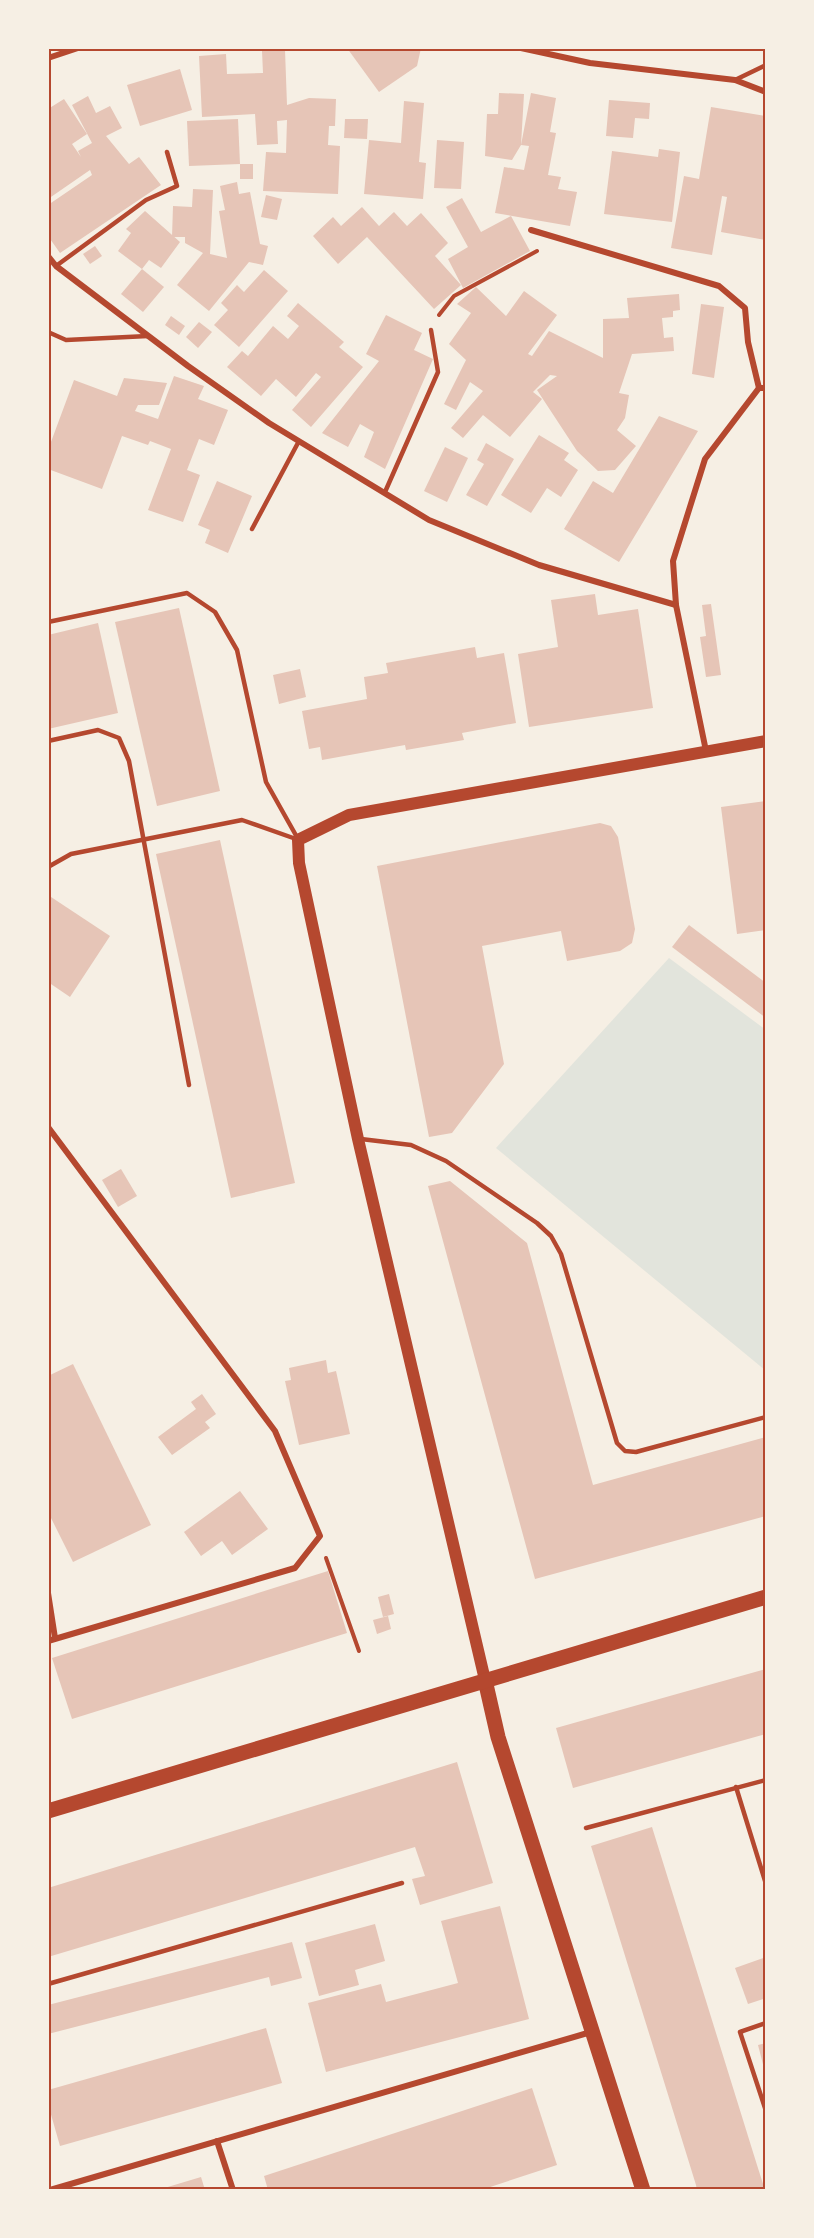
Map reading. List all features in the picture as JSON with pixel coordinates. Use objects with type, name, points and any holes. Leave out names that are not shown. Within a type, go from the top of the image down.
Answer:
[{"type":"main road","points":[[643,2190],[498,1737],[358,1139],[299,862],[298,840],[349,815],[766,741]]},
{"type":"main road","points":[[48,1811],[766,1597]]},
{"type":"street","points":[[48,58],[78,48]]},
{"type":"street","points":[[522,48],[590,63],[735,80],[766,92]]},
{"type":"street","points":[[531,230],[719,286],[745,308],[748,342],[762,388],[705,459],[673,561],[676,605],[706,751]]},
{"type":"street","points":[[48,256],[56,266],[148,336],[269,423],[429,520],[539,565],[676,605]]},
{"type":"street","points":[[48,1127],[275,1431],[320,1536],[295,1568],[48,1641]]},
{"type":"street","points":[[48,1593],[56,1638]]},
{"type":"street","points":[[50,2190],[592,2032]]},
{"type":"street","points":[[217,2141],[233,2190]]},
{"type":"lane","points":[[735,80],[766,65]]},
{"type":"lane","points":[[56,266],[146,200],[177,186],[168,152]]},
{"type":"lane","points":[[385,492],[438,372],[431,330]]},
{"type":"lane","points":[[48,332],[66,340],[148,336]]},
{"type":"lane","points":[[252,529],[299,441]]},
{"type":"lane","points":[[48,622],[187,593],[215,612],[237,650],[266,782],[298,840]]},
{"type":"lane","points":[[48,741],[98,730],[118,738],[129,761],[189,1085]]},
{"type":"lane","points":[[48,867],[71,854],[242,820],[298,840]]},
{"type":"lane","points":[[358,1139],[411,1145],[446,1161],[537,1223],[551,1236],[561,1254],[617,1443],[625,1451],[636,1452],[766,1417]]},
{"type":"lane","points":[[586,1828],[766,1780]]},
{"type":"lane","points":[[736,1787],[766,1884]]},
{"type":"lane","points":[[48,1984],[402,1883]]},
{"type":"lane","points":[[766,2023],[740,2032],[766,2111]]},
{"type":"path","points":[[431,330],[431,324],[453,296],[558,238]]},
{"type":"path","points":[[320,1536],[359,1651]]},
{"type":"shaded area","points":[[669,958],[766,1030],[766,1371],[496,1148]]},
{"type":"building","points":[[347,48],[421,48],[417,66],[379,92]]},
{"type":"building","points":[[285,50],[287,105],[309,98],[336,99],[335,126],[329,126],[328,145],[340,146],[338,194],[263,191],[266,152],[286,153],[287,120],[277,121],[278,144],[257,145],[255,114],[202,117],[199,56],[226,54],[227,74],[263,73],[262,51]]},
{"type":"building","points":[[180,69],[192,110],[140,126],[127,85]]},
{"type":"building","points":[[499,93],[524,94],[521,145],[512,160],[485,156],[487,114],[498,114]]},
{"type":"building","points":[[531,93],[556,98],[550,132],[556,133],[548,175],[561,177],[558,189],[577,192],[570,226],[495,213],[504,167],[524,170],[529,146],[521,145]]},
{"type":"building","points":[[88,96],[96,113],[110,106],[122,128],[106,136],[129,164],[139,157],[161,185],[60,253],[48,236],[48,205],[92,175],[90,170],[48,199],[48,109],[64,99],[87,134],[72,144],[81,157],[78,151],[92,143],[72,105]]},
{"type":"building","points":[[609,100],[650,103],[649,119],[635,118],[633,138],[606,136]]},
{"type":"building","points":[[404,101],[424,103],[419,162],[426,163],[423,199],[364,194],[369,140],[401,143]]},
{"type":"building","points":[[711,107],[766,116],[766,240],[721,232],[727,197],[722,196],[712,255],[671,248],[684,176],[699,179]]},
{"type":"building","points":[[238,119],[240,164],[189,166],[187,121]]},
{"type":"building","points":[[345,119],[368,119],[367,139],[344,138]]},
{"type":"building","points":[[437,140],[464,142],[461,189],[434,188]]},
{"type":"building","points":[[659,149],[680,152],[672,222],[604,214],[612,151],[658,157]]},
{"type":"building","points":[[240,164],[253,164],[253,179],[240,179]]},
{"type":"building","points":[[237,182],[239,194],[250,192],[260,244],[268,246],[263,265],[249,262],[209,311],[177,285],[203,253],[185,243],[185,237],[172,237],[173,206],[192,207],[193,189],[213,190],[210,254],[227,258],[219,211],[225,210],[220,186]]},
{"type":"building","points":[[266,195],[282,199],[277,220],[261,217]]},
{"type":"building","points":[[462,198],[481,232],[511,216],[530,251],[463,288],[448,259],[468,247],[446,207]]},
{"type":"building","points":[[362,207],[379,226],[394,212],[407,226],[421,213],[448,243],[435,256],[461,285],[434,309],[367,237],[338,264],[313,236],[333,217],[341,226]]},
{"type":"building","points":[[145,211],[180,242],[161,268],[149,260],[142,269],[118,251],[131,233],[126,229]]},
{"type":"building","points":[[95,246],[102,256],[90,264],[83,254]]},
{"type":"building","points":[[142,269],[164,287],[143,312],[121,294]]},
{"type":"building","points":[[264,270],[288,291],[239,347],[214,325],[228,310],[221,303],[237,285],[244,292]]},
{"type":"building","points":[[476,287],[506,316],[524,291],[557,315],[528,354],[532,356],[549,331],[603,358],[603,319],[629,318],[627,298],[679,294],[680,310],[673,311],[673,317],[662,318],[664,338],[673,337],[674,351],[632,354],[619,393],[629,395],[625,418],[617,430],[636,446],[615,470],[598,471],[577,451],[537,390],[557,376],[550,375],[533,392],[542,399],[510,437],[483,415],[463,438],[451,428],[483,391],[470,382],[456,410],[444,404],[466,360],[449,344],[471,313],[457,304]]},
{"type":"building","points":[[298,303],[344,342],[339,347],[363,367],[311,427],[292,410],[321,377],[316,373],[296,397],[276,379],[261,396],[227,367],[242,351],[248,356],[273,326],[288,339],[299,326],[287,316]]},
{"type":"building","points":[[701,304],[724,307],[714,378],[692,374]]},
{"type":"building","points":[[386,315],[422,333],[414,350],[433,359],[385,469],[364,457],[374,432],[360,424],[348,447],[322,433],[379,361],[366,354]]},
{"type":"building","points":[[171,316],[185,326],[179,335],[165,325]]},
{"type":"building","points":[[199,322],[212,332],[198,348],[186,337]]},
{"type":"building","points":[[174,376],[204,386],[198,399],[228,410],[214,445],[199,439],[187,470],[200,475],[183,522],[148,510],[171,449],[150,441],[148,445],[122,436],[102,489],[48,469],[48,450],[74,380],[117,396],[124,378],[167,383],[159,405],[138,405],[135,411],[158,419]]},
{"type":"building","points":[[659,416],[698,431],[619,562],[564,529],[593,481],[613,493]]},
{"type":"building","points":[[539,435],[569,453],[564,460],[578,470],[561,497],[547,488],[531,513],[501,495]]},
{"type":"building","points":[[486,443],[514,459],[487,506],[466,495],[484,464],[477,460]]},
{"type":"building","points":[[445,447],[468,458],[447,502],[424,491]]},
{"type":"building","points":[[217,481],[252,496],[228,553],[205,543],[210,530],[198,525]]},
{"type":"building","points":[[595,594],[598,615],[638,609],[653,708],[529,727],[518,654],[558,647],[551,600]]},
{"type":"building","points":[[711,604],[721,675],[706,677],[700,637],[706,636],[702,605]]},
{"type":"building","points":[[179,608],[220,791],[157,806],[115,622]]},
{"type":"building","points":[[98,623],[118,713],[48,729],[48,635]]},
{"type":"building","points":[[475,647],[477,658],[504,653],[516,723],[462,733],[464,740],[406,750],[405,745],[322,760],[320,747],[309,749],[302,711],[367,699],[364,677],[388,673],[386,663]]},
{"type":"building","points":[[300,669],[306,697],[279,704],[273,675]]},
{"type":"building","points":[[766,801],[766,930],[737,934],[721,807]]},
{"type":"building","points":[[600,823],[611,826],[618,837],[635,929],[632,943],[620,951],[567,961],[561,931],[482,946],[504,1064],[452,1133],[429,1137],[377,866]]},
{"type":"building","points":[[220,840],[295,1183],[231,1198],[156,854]]},
{"type":"building","points":[[48,895],[110,936],[70,997],[48,982]]},
{"type":"building","points":[[689,925],[766,983],[766,1018],[672,947]]},
{"type":"building","points":[[121,1169],[137,1196],[118,1207],[102,1180]]},
{"type":"building","points":[[450,1181],[527,1243],[593,1485],[766,1437],[766,1516],[535,1579],[428,1186]]},
{"type":"building","points":[[326,1360],[328,1373],[336,1371],[350,1434],[299,1445],[285,1381],[291,1380],[289,1368]]},
{"type":"building","points":[[73,1364],[151,1525],[73,1562],[48,1512],[48,1376]]},
{"type":"building","points":[[202,1394],[216,1414],[205,1422],[210,1428],[172,1455],[158,1437],[196,1409],[191,1402]]},
{"type":"building","points":[[240,1491],[268,1529],[232,1555],[222,1541],[201,1556],[184,1532]]},
{"type":"building","points":[[328,1571],[347,1633],[72,1719],[52,1658]]},
{"type":"building","points":[[389,1594],[394,1614],[383,1617],[378,1597]]},
{"type":"building","points":[[388,1616],[391,1629],[377,1634],[373,1620]]},
{"type":"building","points":[[766,1669],[766,1734],[573,1788],[556,1728]]},
{"type":"building","points":[[457,1762],[493,1883],[420,1905],[412,1879],[425,1876],[415,1847],[48,1957],[48,1888]]},
{"type":"building","points":[[652,1827],[765,2190],[697,2190],[591,1846]]},
{"type":"building","points":[[500,1906],[529,2019],[326,2072],[308,2003],[381,1984],[386,2002],[458,1983],[441,1921]]},
{"type":"building","points":[[375,1924],[385,1961],[355,1970],[359,1985],[319,1996],[305,1943]]},
{"type":"building","points":[[292,1942],[302,1978],[271,1986],[269,1977],[48,2034],[48,2005]]},
{"type":"building","points":[[766,1957],[766,1998],[748,2004],[735,1968]]},
{"type":"building","points":[[266,2028],[282,2083],[60,2146],[48,2104],[48,2090]]},
{"type":"building","points":[[766,2043],[766,2072],[765,2072],[758,2045]]},
{"type":"building","points":[[532,2088],[557,2165],[481,2190],[268,2190],[264,2176]]},
{"type":"building","points":[[201,2177],[205,2190],[161,2190],[161,2189]]}]
